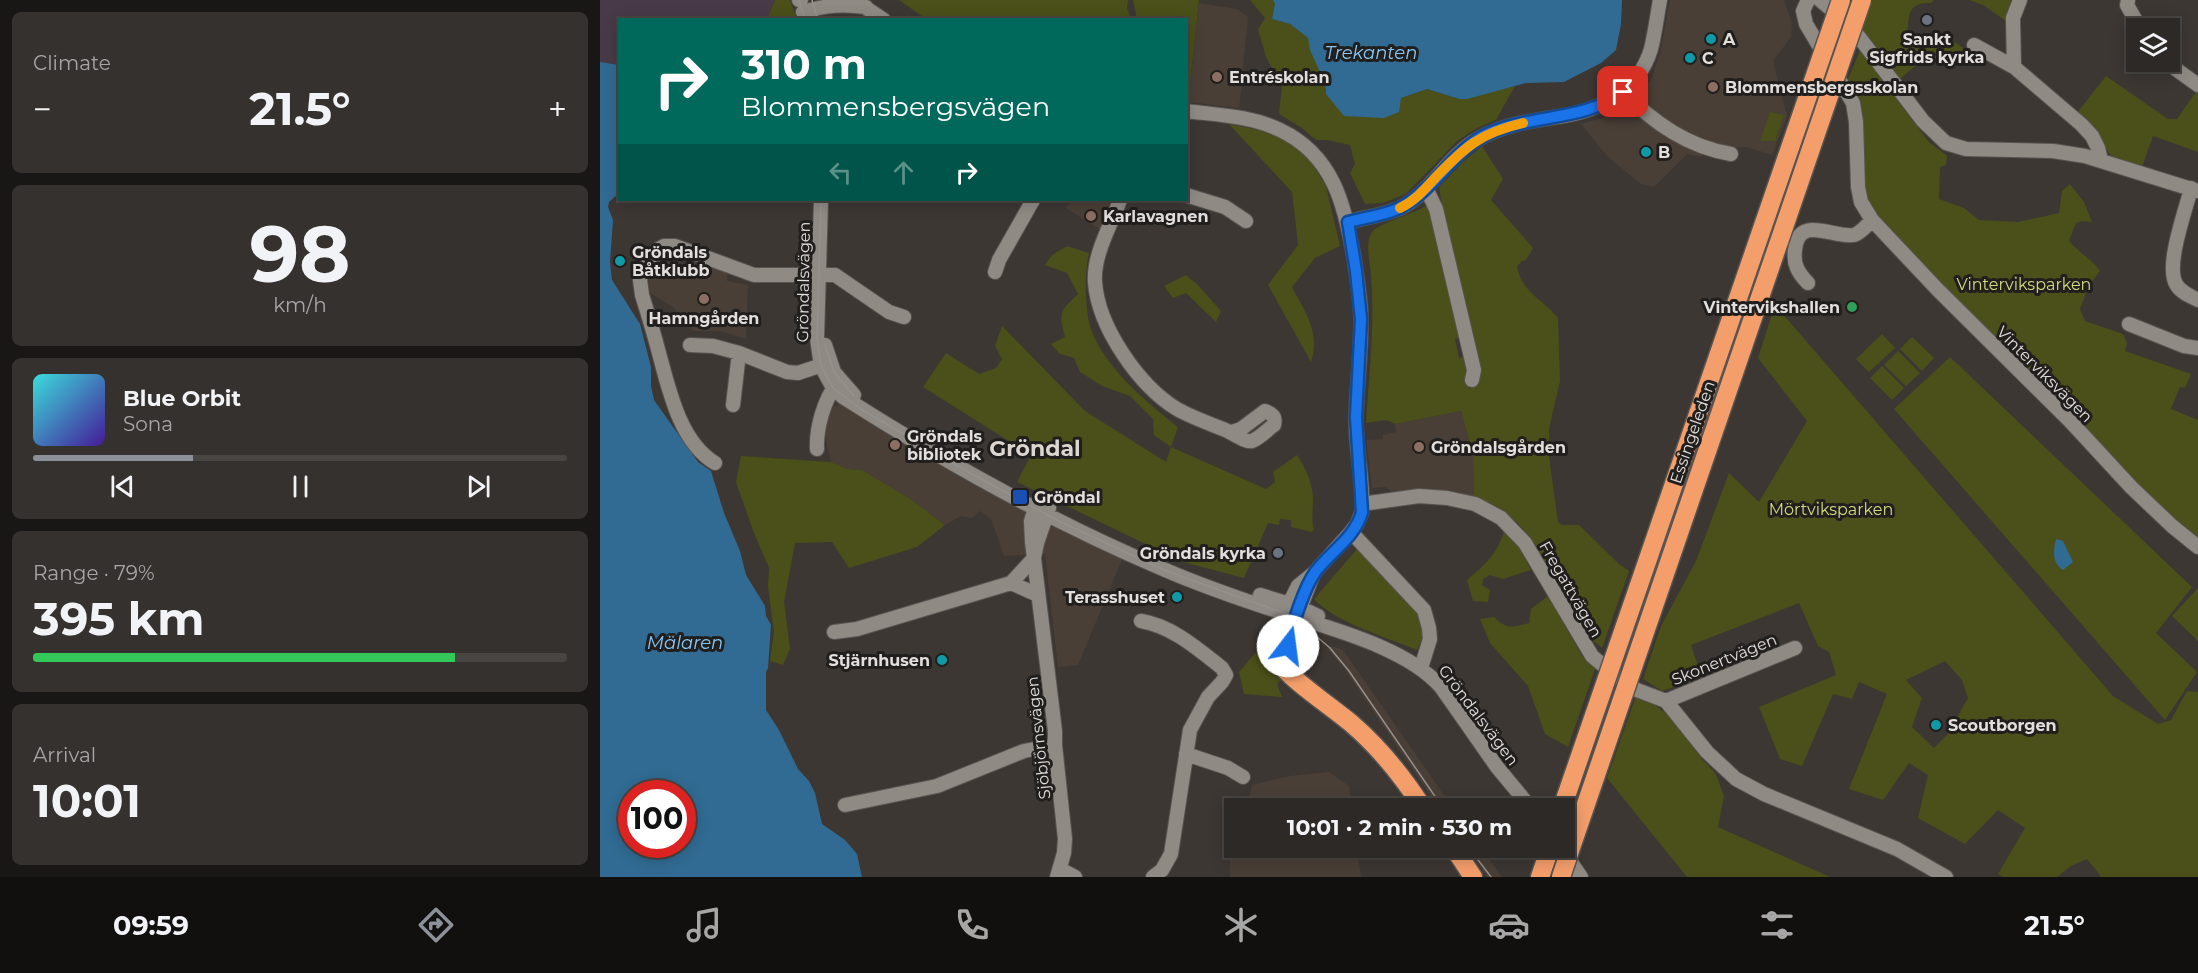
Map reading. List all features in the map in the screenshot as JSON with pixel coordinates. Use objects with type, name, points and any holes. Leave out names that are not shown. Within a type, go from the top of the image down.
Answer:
[{"type":"highway","name":"Essingeleden","points":[[1565,798],[1840,0]]},
{"type":"highway","name":"Essingeleden","points":[[1561,877],[1862,0]]},
{"type":"highway","points":[[1290,616],[1276,649],[1280,662],[1287,672],[1334,708],[1374,744],[1394,766],[1416,798]]},
{"type":"highway","points":[[1290,616],[1288,646],[1293,662],[1390,749],[1424,798]]},
{"type":"highway","points":[[1449,858],[1458,877]]},
{"type":"highway","points":[[1461,858],[1473,877]]},
{"type":"highway","points":[[1540,877],[1547,858]]},
{"type":"street","points":[[853,0],[881,18]]},
{"type":"street","points":[[1348,222],[1403,207],[1466,148],[1492,132],[1526,122],[1576,114],[1596,108],[1623,92],[1643,66],[1650,49],[1660,0]]},
{"type":"street","name":"Vinterviksvägen","points":[[1808,0],[1803,11],[1806,24],[1853,103],[1856,122],[1858,187],[1862,202],[1872,220],[1938,290],[2070,421],[2131,487],[2198,547]]},
{"type":"street","points":[[1820,0],[1860,37],[1923,121],[1946,143],[1966,149],[2053,151],[2101,160],[2195,189],[2174,253],[2173,269],[2176,284],[2183,292],[2198,300]]},
{"type":"street","points":[[2014,68],[2013,18],[2020,0]]},
{"type":"street","points":[[2128,0],[2127,5],[2134,18]]},
{"type":"street","points":[[807,8],[844,4],[866,7]]},
{"type":"street","points":[[1974,45],[2014,68],[2082,124],[2092,136],[2101,160]]},
{"type":"street","points":[[2180,72],[2198,85]]},
{"type":"street","points":[[1623,92],[1638,107],[1688,142],[1708,150],[1731,154]]},
{"type":"street","points":[[1188,111],[1261,122],[1294,138],[1314,155],[1331,178],[1344,205],[1348,222],[1358,283],[1361,319],[1356,424],[1362,504],[1360,519],[1314,573],[1298,586],[1290,616]]},
{"type":"street","points":[[1425,188],[1436,209],[1474,370],[1472,380]]},
{"type":"street","points":[[1188,196],[1225,207],[1246,221]]},
{"type":"street","name":"Gröndalsvägen","points":[[820,201],[822,275]]},
{"type":"street","name":"Gröndalsvägen","points":[[826,201],[817,338],[825,364],[836,384],[861,409],[929,449],[1164,570],[1359,639],[1421,668],[1441,687],[1497,767],[1523,798]]},
{"type":"street","points":[[995,272],[999,260],[1031,201]]},
{"type":"street","points":[[1120,201],[1096,268],[1097,296],[1118,347],[1131,365],[1167,401],[1188,414],[1232,432]]},
{"type":"street","points":[[1808,283],[1798,274],[1794,261],[1798,238],[1804,232],[1813,230],[1853,236],[1872,220]]},
{"type":"street","points":[[715,463],[706,458],[682,425],[668,390],[640,280],[644,265],[651,255],[664,246],[684,248],[753,275],[835,275],[889,312],[904,316]]},
{"type":"street","points":[[2129,324],[2184,346],[2198,348]]},
{"type":"street","points":[[690,345],[713,346],[739,353],[787,372],[798,373],[825,364]]},
{"type":"street","points":[[733,405],[739,353]]},
{"type":"street","points":[[817,449],[816,434],[836,384]]},
{"type":"street","name":"Fregattvägen","points":[[1362,504],[1419,496],[1447,498],[1475,504],[1501,518],[1525,543],[1592,656],[1618,678],[1637,690],[1666,701]]},
{"type":"street","name":"Sjöbjörnsvägen","points":[[1042,508],[1031,521],[1065,839],[1058,873]]},
{"type":"street","points":[[1351,532],[1424,610],[1430,639],[1421,668]]},
{"type":"street","points":[[834,632],[857,630],[1011,584],[1034,558]]},
{"type":"street","points":[[1011,584],[1038,595]]},
{"type":"street","points":[[1141,621],[1155,623],[1179,636],[1222,668],[1226,675],[1200,710],[1190,730],[1171,854],[1162,870],[1153,877]]},
{"type":"street","name":"Skonertvägen","points":[[1666,701],[1795,648]]},
{"type":"street","points":[[1666,701],[1707,752],[1736,779],[1764,794],[1897,849],[1946,877]]},
{"type":"street","points":[[845,805],[936,786],[1024,751],[1055,745]]},
{"type":"street","points":[[1186,754],[1228,768],[1243,777]]},
{"type":"street","points":[[1568,858],[1581,877]]},
{"type":"street","points":[[1058,873],[1075,877]]},
{"type":"shaded area","points":[[600,0],[775,0],[767,18],[618,18],[618,65],[600,62]]},
{"type":"shaded area","name":"Blommensbergsskolan","points":[[1670,0],[1784,0],[1792,24],[1791,37],[1773,61],[1787,116],[1772,155],[1747,147],[1709,148],[1701,157],[1687,154],[1654,187],[1641,184],[1607,156],[1581,124],[1613,115],[1640,98],[1652,77],[1661,49]]},
{"type":"shaded area","name":"Entréskolan","points":[[1199,3],[1237,9],[1248,17],[1239,108],[1188,102]]},
{"type":"shaded area","name":"Karlavagnen","points":[[1071,201],[1111,201],[1099,229],[1066,208]]},
{"type":"shaded area","name":"Hamngården","points":[[660,260],[680,265],[689,272],[697,260],[727,273],[727,281],[748,285],[746,339],[720,331],[693,331],[673,307],[647,291],[652,266]]},
{"type":"shaded area","points":[[845,403],[1123,557],[1078,665],[1058,667],[1045,554],[1004,556],[991,519],[980,511],[972,518],[961,516],[945,525],[909,498],[862,470],[848,469],[831,462],[824,430],[833,407]]},
{"type":"shaded area","name":"Gröndalsgården","points":[[1461,411],[1473,454],[1474,496],[1447,490],[1391,491],[1385,487],[1372,488],[1366,440],[1383,439],[1383,435],[1396,432],[1395,424]]},
{"type":"shaded area","points":[[1331,646],[1343,650],[1446,798],[1432,798],[1346,671],[1327,648]]},
{"type":"shaded area","points":[[1329,772],[1349,786],[1351,798],[1249,798],[1252,785],[1290,776]]},
{"type":"shaded area","points":[[1230,858],[1358,858],[1361,877],[1230,877]]},
{"type":"shaded area","points":[[1473,858],[1488,858],[1502,877],[1487,877]]},
{"type":"green space","points":[[775,0],[790,0],[797,18],[767,18]]},
{"type":"green space","points":[[899,0],[1128,0],[1127,8],[1131,18],[925,18]]},
{"type":"green space","points":[[1133,0],[1199,0],[1188,102],[1188,18],[1137,18]]},
{"type":"green space","points":[[1250,0],[1273,0],[1275,4],[1272,19],[1290,24],[1308,38],[1326,94],[1401,98],[1427,89],[1459,99],[1515,86],[1496,120],[1477,128],[1457,141],[1406,194],[1383,203],[1365,204],[1350,173],[1355,164],[1350,145],[1316,140],[1279,114],[1282,86],[1266,57],[1258,29],[1265,18]]},
{"type":"green space","points":[[1832,0],[1934,0],[1911,10],[1908,33],[1933,40],[1944,35],[1965,49],[1961,57],[1923,59],[1900,79],[1853,16]]},
{"type":"green space","points":[[1969,0],[2011,0],[2006,21],[1983,5]]},
{"type":"green space","name":"Vinterviksparken","points":[[1860,50],[1928,141],[1947,156],[1946,165],[1940,167],[1939,199],[1964,208],[1979,220],[2018,222],[2059,213],[2062,191],[2070,184],[2084,202],[2092,222],[2076,223],[2069,241],[2100,271],[2089,285],[2080,309],[2085,321],[2123,334],[2127,343],[2125,351],[2191,374],[2185,388],[2180,387],[2171,409],[2198,420],[2198,539],[2156,502],[1876,217],[1864,193],[1857,98],[1848,79]]},
{"type":"green space","points":[[2106,76],[2168,119],[2177,119],[2198,89],[2198,152],[2153,136],[2142,167],[2112,157],[2077,113]]},
{"type":"green space","points":[[1770,112],[1784,115],[1775,141],[1760,141]]},
{"type":"green space","points":[[1229,124],[1273,133],[1311,162],[1326,186],[1340,246],[1315,258],[1292,287],[1313,332],[1314,351],[1311,362],[1268,285],[1298,245],[1292,192]]},
{"type":"green space","points":[[1482,146],[1503,179],[1491,200],[1533,248],[1526,260],[1517,266],[1519,275],[1528,289],[1558,318],[1560,381],[1549,429],[1549,456],[1558,522],[1562,525],[1579,525],[1629,571],[1602,648],[1590,638],[1581,625],[1530,538],[1518,523],[1501,509],[1474,496],[1473,454],[1461,411],[1395,424],[1386,420],[1366,423],[1372,312],[1368,252],[1370,235],[1376,228],[1426,206],[1434,211],[1463,337],[1455,339],[1459,358],[1463,357],[1466,369],[1469,371],[1465,383],[1470,389],[1475,385],[1439,187]]},
{"type":"green space","points":[[1067,246],[1089,253],[1086,270],[1086,299],[1088,318],[1096,340],[1104,355],[1127,382],[1178,427],[1171,447],[1154,435],[1153,419],[1130,396],[1102,386],[1080,372],[1074,358],[1060,354],[1051,344],[1065,337],[1062,313],[1078,294],[1067,273],[1045,265],[1052,255]]},
{"type":"green space","points":[[1186,275],[1221,311],[1216,322],[1186,293],[1173,298],[1164,286]]},
{"type":"green space","name":"Mörtviksparken","points":[[1775,305],[2113,696],[2158,724],[2171,720],[2187,691],[2198,692],[2198,877],[2100,877],[2087,859],[2071,866],[2057,877],[2003,877],[1998,874],[2025,828],[1998,810],[1965,844],[1918,818],[1928,775],[1909,763],[1883,800],[1849,789],[1887,694],[1859,682],[1852,699],[1833,694],[1802,766],[1780,759],[1759,707],[1836,675],[1829,652],[1818,646],[1799,603],[1691,645],[1702,678],[1662,691],[1643,679],[1661,626],[1696,561],[1729,473],[1759,502],[1807,421],[1758,358]],"holes":[[[1945,661],[1962,680],[1968,698],[1947,735],[1934,748],[1912,727],[1922,698],[1906,680]]]},
{"type":"green space","points":[[1002,326],[1085,411],[1166,462],[1171,447],[1266,489],[1275,482],[1273,472],[1297,455],[1312,488],[1314,529],[1312,532],[1291,527],[1291,520],[1280,519],[1279,525],[1268,523],[1244,578],[1183,562],[1017,482],[1031,455],[923,387],[946,353],[979,374],[996,368],[1002,359],[995,346]]},
{"type":"green space","points":[[1882,334],[1895,348],[1869,372],[1856,359]]},
{"type":"green space","points":[[1912,337],[1934,358],[1922,371],[1900,349]]},
{"type":"green space","points":[[1898,351],[1920,373],[1906,386],[1884,365]]},
{"type":"green space","points":[[1950,357],[2192,587],[2156,633],[2197,672],[2165,720],[1894,409]]},
{"type":"green space","points":[[1882,366],[1904,388],[1892,400],[1870,378]]},
{"type":"green space","points":[[741,456],[831,462],[848,469],[862,470],[909,498],[945,525],[917,547],[849,568],[832,542],[795,543],[784,602],[790,649],[783,665],[770,661],[774,632],[768,587],[769,568],[736,482]]},
{"type":"green space","points":[[1505,529],[1520,549],[1531,570],[1503,579],[1490,575],[1483,579],[1482,585],[1490,590],[1488,602],[1473,601],[1467,580],[1490,558]]},
{"type":"green space","points":[[1357,549],[1388,577],[1410,602],[1422,627],[1422,638],[1417,650],[1348,622],[1323,608],[1314,599]]},
{"type":"green space","points":[[2198,588],[2198,641],[2172,616]]},
{"type":"green space","points":[[1548,596],[1582,656],[1595,669],[1568,747],[1545,734],[1528,686],[1490,643],[1480,619],[1494,617],[1506,626],[1529,623],[1531,609]]},
{"type":"green space","points":[[1264,643],[1266,651],[1264,654],[1283,678],[1277,684],[1282,697],[1244,694],[1239,672]]},
{"type":"green space","points":[[1636,696],[1655,705],[1672,718],[1701,758],[1716,774],[1724,796],[1718,827],[1830,877],[1687,877],[1607,778]]},
{"type":"water","name":"Trekanten","points":[[1273,0],[1622,0],[1621,24],[1616,50],[1601,63],[1564,82],[1526,83],[1467,99],[1459,99],[1427,89],[1401,98],[1399,112],[1384,118],[1344,116],[1326,94],[1325,83],[1310,50],[1308,38],[1290,24],[1272,19],[1275,4]]},
{"type":"water","name":"Mälaren","points":[[600,62],[618,65],[618,194],[609,202],[608,207],[613,220],[610,262],[612,280],[640,324],[651,367],[654,400],[698,462],[711,471],[724,513],[740,551],[746,575],[765,606],[766,616],[771,625],[766,672],[766,710],[779,730],[798,769],[809,781],[815,793],[822,824],[845,840],[857,854],[862,877],[600,877]]},
{"type":"water","points":[[2056,539],[2063,541],[2073,562],[2063,570],[2057,564],[2054,556]]},
{"type":"tram line","points":[[799,0],[804,18]]},
{"type":"tram line","points":[[812,0],[817,18]]},
{"type":"tram line","points":[[821,201],[817,338],[821,366],[833,388],[861,409],[968,472],[1057,520],[1164,570],[1284,613],[1307,628],[1330,648],[1349,671],[1436,798]]},
{"type":"tram line","points":[[825,345],[834,372],[854,396]]},
{"type":"tram line","points":[[1477,858],[1491,877]]},
{"type":"slow traffic","points":[[1400,208],[1415,199],[1456,157],[1477,140],[1492,132],[1523,123]]},
{"type":"place","name":"Sankt Sigfrids kyrka","points":[[1927,20]]},
{"type":"place","name":"A","points":[[1711,39]]},
{"type":"place","name":"C","points":[[1690,58]]},
{"type":"place","name":"Entréskolan","points":[[1217,77]]},
{"type":"place","name":"Blommensbergsskolan","points":[[1713,87]]},
{"type":"place","name":"B","points":[[1646,152]]},
{"type":"place","name":"Karlavagnen","points":[[1091,216]]},
{"type":"place","name":"Gröndals Båtklubb","points":[[620,261]]},
{"type":"place","name":"Hamngården","points":[[704,299]]},
{"type":"place","name":"Vintervikshallen","points":[[1852,307]]},
{"type":"place","name":"Gröndals bibliotek","points":[[895,445]]},
{"type":"place","name":"Gröndalsgården","points":[[1419,447]]},
{"type":"place","name":"Gröndal","points":[[1020,497]]},
{"type":"place","name":"Gröndals kyrka","points":[[1278,553]]},
{"type":"place","name":"Terasshuset","points":[[1177,597]]},
{"type":"place","name":"Stjärnhusen","points":[[942,660]]},
{"type":"place","name":"Scoutborgen","points":[[1936,725]]},
{"type":"district","name":"Gröndal","points":[[1035,448]]},
{"type":"route","points":[[1288,646],[1299,607],[1314,573],[1351,532],[1362,512],[1356,442],[1361,319],[1348,222],[1403,207],[1415,199],[1466,148],[1492,132],[1526,122],[1576,114],[1596,108],[1623,92]]}]
